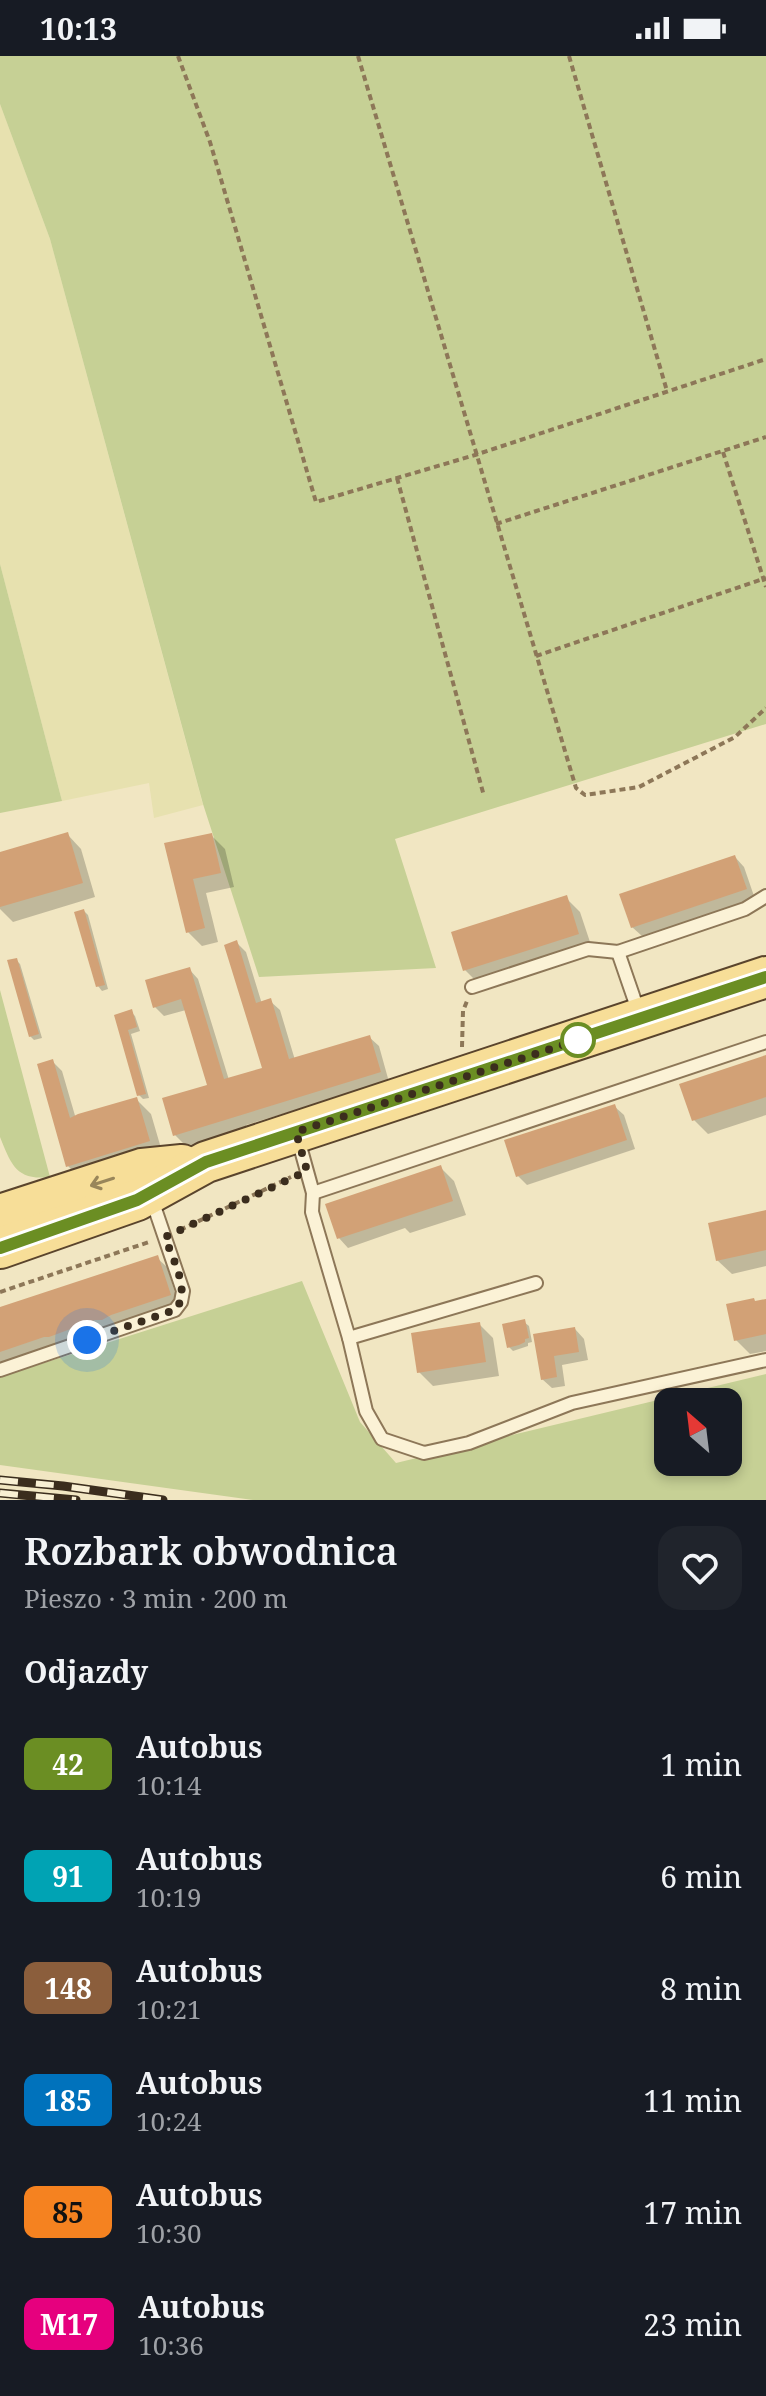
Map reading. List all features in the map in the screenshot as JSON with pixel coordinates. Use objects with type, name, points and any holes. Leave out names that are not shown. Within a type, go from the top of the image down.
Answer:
[{"type":"main road","points":[[0,1248],[150,1194],[206,1162],[766,977]]},
{"type":"main road","points":[[0,1215],[142,1169],[206,1162]]},
{"type":"lane","points":[[472,987],[588,949],[618,952],[745,909],[766,896]]},
{"type":"lane","points":[[618,952],[640,1019]]},
{"type":"lane","points":[[313,1193],[766,1042]]},
{"type":"lane","points":[[296,1132],[313,1193],[312,1212],[349,1338],[366,1411],[382,1439],[424,1453],[469,1443],[572,1403],[766,1360]]},
{"type":"lane","points":[[0,1370],[175,1310],[181,1302],[183,1291],[150,1194]]},
{"type":"lane","points":[[349,1338],[536,1283]]},
{"type":"path","points":[[178,56],[210,142],[316,502],[475,455],[766,359]]},
{"type":"path","points":[[358,56],[576,788],[585,795],[639,787],[735,737],[766,708]]},
{"type":"path","points":[[569,56],[667,391]]},
{"type":"path","points":[[496,524],[766,437]]},
{"type":"path","points":[[723,451],[766,587]]},
{"type":"path","points":[[397,478],[484,796]]},
{"type":"path","points":[[536,656],[765,579]]},
{"type":"path","points":[[461,1059],[463,1011],[472,987]]},
{"type":"path","points":[[0,1292],[165,1237],[307,1171]]},
{"type":"shaded area","points":[[0,104],[50,239],[203,805],[154,818],[149,783],[62,801],[0,564]]},
{"type":"green space","points":[[0,56],[766,56],[766,724],[395,839],[436,968],[259,977],[203,804],[50,239],[0,104]]},
{"type":"green space","points":[[0,564],[62,801],[0,813]]},
{"type":"green space","points":[[0,990],[50,1177],[29,1176],[16,1169],[0,1137]]},
{"type":"green space","points":[[302,1281],[360,1422],[396,1463],[654,1401],[654,1476],[742,1476],[742,1388],[708,1388],[766,1374],[766,1500],[253,1500],[0,1465],[0,1377]]},
{"type":"building","points":[[68,832],[83,883],[0,907],[0,852]]},
{"type":"building","points":[[212,833],[221,873],[193,879],[205,928],[186,933],[164,843]]},
{"type":"building","points":[[735,855],[747,889],[631,928],[619,894]]},
{"type":"building","points":[[567,895],[579,934],[463,971],[451,932]]},
{"type":"building","points":[[84,909],[105,985],[96,987],[74,912]]},
{"type":"building","points":[[237,940],[256,1003],[271,998],[289,1059],[370,1035],[381,1072],[173,1136],[162,1098],[207,1085],[181,999],[153,1008],[145,980],[190,967],[224,1079],[262,1068],[224,945]]},
{"type":"building","points":[[17,958],[39,1034],[29,1037],[7,960]]},
{"type":"building","points":[[132,1009],[137,1027],[128,1030],[146,1094],[137,1096],[114,1015]]},
{"type":"building","points":[[766,1055],[766,1097],[692,1121],[679,1084]]},
{"type":"building","points":[[53,1059],[70,1118],[137,1097],[150,1141],[66,1167],[37,1064]]},
{"type":"building","points":[[615,1104],[627,1140],[516,1177],[504,1140]]},
{"type":"building","points":[[441,1165],[453,1201],[337,1239],[325,1204]]},
{"type":"building","points":[[766,1210],[766,1250],[716,1261],[708,1223]]},
{"type":"building","points":[[158,1255],[171,1295],[0,1352],[0,1307]]},
{"type":"building","points":[[754,1298],[755,1301],[766,1299],[766,1334],[734,1341],[726,1304]]},
{"type":"building","points":[[525,1319],[529,1338],[507,1348],[502,1324]]},
{"type":"building","points":[[480,1322],[486,1362],[417,1373],[411,1333]]},
{"type":"building","points":[[575,1327],[579,1352],[554,1356],[557,1377],[541,1380],[533,1334]]},
{"type":"railway","points":[[0,1480],[163,1500]]},
{"type":"railway","points":[[0,1493],[76,1500]]},
{"type":"bus line","name":"42","points":[[0,1248],[137,1200],[206,1162],[766,977]]},
{"type":"route","points":[[87,1340],[175,1310],[181,1302],[183,1291],[165,1237],[307,1171],[296,1132],[578,1040]]}]
